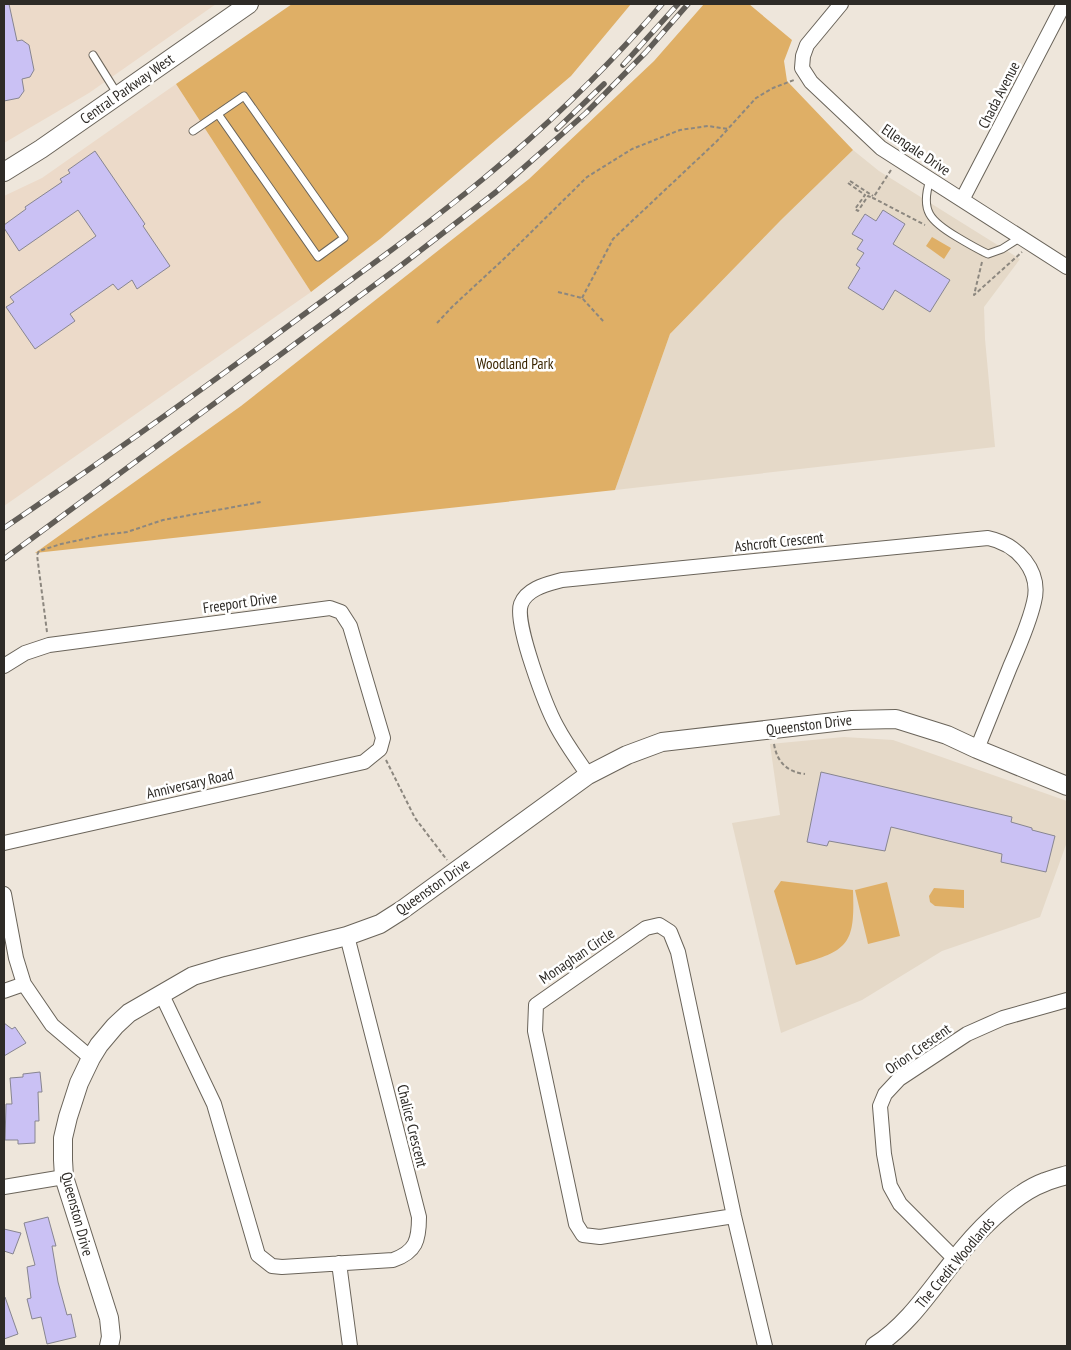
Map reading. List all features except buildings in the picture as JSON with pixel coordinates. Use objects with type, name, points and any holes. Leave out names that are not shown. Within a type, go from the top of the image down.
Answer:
[{"type":"street","name":"Central Parkway West","points":[[4,172],[42,149],[249,4]]},
{"type":"street","points":[[806,75],[802,68],[803,56],[807,45],[841,4]]},
{"type":"street","name":"Chada Avenue","points":[[962,200],[1064,4]]},
{"type":"street","name":"Ellengale Drive","points":[[806,75],[811,82],[881,148],[1067,267]]},
{"type":"street","name":"Ashcroft Crescent","points":[[588,775],[557,727],[523,635],[520,619],[521,604],[537,587],[562,580],[988,538],[1000,540],[1021,555],[1034,576],[1035,600],[1026,629],[977,749]]},
{"type":"street","name":"Freeport Drive","points":[[4,666],[25,653],[49,645],[330,608],[341,612],[350,626],[383,738],[380,749]]},
{"type":"street","name":"Queenston Drive","points":[[109,1346],[109,1318],[64,1177],[63,1138],[90,1058],[115,1026],[130,1013],[161,993],[193,976],[347,936],[380,924],[588,775],[627,755],[662,742],[852,720],[896,719],[947,735],[1067,786]]},
{"type":"street","name":"Anniversary Road","points":[[4,843],[364,762],[380,749]]},
{"type":"street","points":[[4,894],[16,958],[24,984],[52,1025],[90,1058]]},
{"type":"street","name":"Monaghan Circle","points":[[734,1216],[600,1237],[583,1235],[576,1224],[535,1031],[536,1005],[646,928],[659,925],[670,932],[678,952],[734,1216],[764,1346]]},
{"type":"street","name":"Chalice Crescent","points":[[161,993],[214,1104],[258,1255],[272,1266],[282,1267],[394,1260],[403,1256],[417,1243],[419,1217],[347,936]]},
{"type":"street","points":[[4,991],[24,984]]},
{"type":"street","name":"Orion Crescent","points":[[955,1259],[900,1204],[890,1186],[884,1154],[880,1106],[885,1094],[899,1078],[967,1034],[1003,1018],[1067,1000]]},
{"type":"street","name":"The Credit Woodlands","points":[[875,1346],[891,1336],[918,1308],[955,1259],[986,1223],[1025,1192],[1044,1182],[1067,1175]]},
{"type":"street","points":[[4,1187],[64,1177]]},
{"type":"street","points":[[339,1264],[350,1346]]},
{"type":"lane","points":[[93,55],[118,95]]},
{"type":"lane","points":[[193,131],[244,96],[344,238],[318,257],[218,114]]},
{"type":"lane","points":[[930,180],[926,193],[928,210],[933,220],[942,228],[988,254],[1026,241]]},
{"type":"path","points":[[582,298],[613,239],[717,141],[756,98],[772,88],[806,75]]},
{"type":"path","points":[[437,323],[452,306],[507,256],[588,177],[632,149],[680,130],[708,126],[728,129]]},
{"type":"path","points":[[882,184],[898,160]]},
{"type":"path","points":[[849,182],[873,197],[868,196],[858,211],[855,209],[865,195],[849,182]]},
{"type":"path","points":[[982,261],[974,295],[1026,241]]},
{"type":"path","points":[[558,292],[582,298],[604,322]]},
{"type":"path","points":[[49,645],[37,555],[39,552],[70,542],[128,532],[163,520],[261,502]]},
{"type":"path","points":[[771,730],[775,751],[782,764],[794,772],[805,774]]},
{"type":"path","points":[[380,749],[416,818],[455,872]]},
{"type":"shaded area","points":[[4,4],[216,4],[89,93],[4,143]]},
{"type":"shaded area","points":[[176,84],[311,292],[4,506],[4,196],[42,178]]},
{"type":"shaded area","points":[[853,150],[879,171],[1020,259],[984,307],[985,339],[995,447],[615,490],[670,334],[781,220]]},
{"type":"shaded area","points":[[844,737],[893,740],[1067,801],[1067,842],[1040,917],[942,951],[862,1000],[781,1033],[732,823],[780,815],[770,744]]},
{"type":"green space","points":[[292,4],[631,4],[571,76],[380,239],[311,292],[176,84]]},
{"type":"green space","name":"Woodland Park","points":[[704,4],[749,4],[792,40],[784,61],[787,81],[853,150],[781,220],[670,334],[615,490],[35,553],[241,406],[529,179],[654,61]]},
{"type":"green space","points":[[932,237],[951,248],[944,259],[926,246]]},
{"type":"green space","points":[[781,881],[853,890],[850,934],[838,949],[828,955],[796,965],[774,891]]},
{"type":"green space","points":[[887,882],[900,936],[868,944],[855,890]]},
{"type":"green space","points":[[934,888],[964,890],[964,908],[935,906],[930,902],[929,896]]},
{"type":"railway","points":[[4,528],[201,390],[402,243],[463,195],[507,159],[576,95],[662,4]]},
{"type":"railway","points":[[623,65],[678,4]]},
{"type":"railway","points":[[4,559],[403,264],[496,192],[586,113],[646,52],[688,4]]},
{"type":"railway","points":[[557,129],[604,84]]}]
